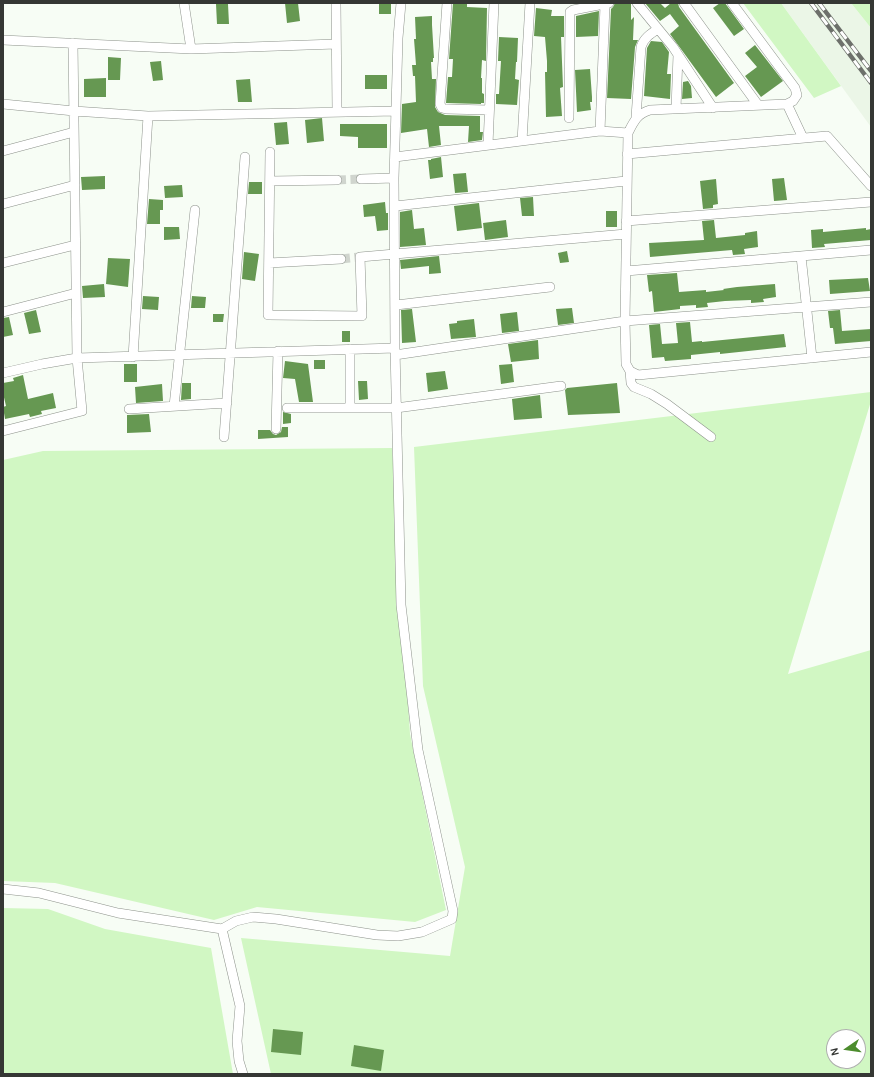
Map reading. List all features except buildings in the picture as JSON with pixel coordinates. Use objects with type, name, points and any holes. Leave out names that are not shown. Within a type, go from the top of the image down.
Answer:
[{"type":"street","points":[[184,3],[191,49]]},
{"type":"street","points":[[336,3],[338,112]]},
{"type":"street","points":[[3,889],[39,893],[118,913],[222,929],[236,921],[253,917],[276,919],[377,935],[398,936],[422,932],[452,920],[453,911],[418,750],[402,613],[396,408],[394,178],[401,3]]},
{"type":"street","points":[[447,3],[440,104],[442,108],[446,110],[489,110]]},
{"type":"street","points":[[488,145],[494,3]]},
{"type":"street","points":[[522,141],[530,3]]},
{"type":"street","points":[[637,3],[678,55],[713,108]]},
{"type":"street","points":[[684,3],[758,105]]},
{"type":"street","points":[[636,117],[650,110],[787,104],[793,101],[797,95],[796,88],[732,3]]},
{"type":"street","points":[[569,118],[570,12],[573,10],[607,4],[600,131]]},
{"type":"street","points":[[658,29],[643,41],[641,47],[636,117],[628,132],[626,181],[626,364],[630,371],[631,383],[634,387],[651,394],[667,404],[711,437]]},
{"type":"street","points":[[3,40],[191,49],[336,44]]},
{"type":"street","points":[[3,431],[82,411],[76,358],[73,43]]},
{"type":"street","points":[[676,109],[678,55]]},
{"type":"street","points":[[3,104],[148,116],[396,111]]},
{"type":"street","points":[[787,104],[803,138]]},
{"type":"street","points":[[133,357],[148,116]]},
{"type":"street","points":[[394,156],[600,131],[628,132]]},
{"type":"street","points":[[3,151],[74,132]]},
{"type":"street","points":[[627,154],[827,136],[871,186]]},
{"type":"street","points":[[270,152],[268,315],[362,316],[360,257],[626,234]]},
{"type":"street","points":[[224,437],[229,352],[242,210],[245,157]]},
{"type":"street","points":[[361,179],[394,178]]},
{"type":"street","points":[[270,181],[337,180]]},
{"type":"street","points":[[395,206],[626,181]]},
{"type":"street","points":[[3,204],[75,185]]},
{"type":"street","points":[[626,221],[871,202]]},
{"type":"street","points":[[174,406],[195,210]]},
{"type":"street","points":[[3,263],[75,244]]},
{"type":"street","points":[[626,271],[871,250]]},
{"type":"street","points":[[801,256],[812,358]]},
{"type":"street","points":[[269,263],[341,259]]},
{"type":"street","points":[[396,305],[550,287]]},
{"type":"street","points":[[3,312],[76,293]]},
{"type":"street","points":[[3,374],[42,364],[76,358],[350,349],[395,351],[625,321],[871,302]]},
{"type":"street","points":[[350,349],[350,408]]},
{"type":"street","points":[[276,429],[278,351]]},
{"type":"street","points":[[630,371],[638,375],[871,352]]},
{"type":"street","points":[[288,408],[396,408],[561,386]]},
{"type":"street","points":[[129,409],[227,404]]},
{"type":"street","points":[[222,929],[240,1006],[237,1041],[239,1061],[243,1074]]},
{"type":"shaded area","points":[[781,3],[851,3],[871,28],[871,127]]},
{"type":"green space","points":[[743,3],[781,3],[841,86],[814,98]]},
{"type":"green space","points":[[851,3],[871,3],[871,28]]},
{"type":"green space","points":[[871,392],[871,401],[788,674],[871,650],[871,1074],[271,1074],[241,938],[450,956],[465,867],[423,686],[414,447]]},
{"type":"green space","points":[[392,448],[410,734],[446,910],[415,922],[257,907],[214,920],[55,883],[3,881],[3,460],[43,451]]},
{"type":"green space","points":[[3,908],[48,909],[105,929],[211,948],[233,1074],[3,1074]]},
{"type":"tunnel","points":[[337,180],[361,179]]},
{"type":"tunnel","points":[[341,259],[360,257]]},
{"type":"railway","points":[[811,3],[871,83]]},
{"type":"railway","points":[[819,3],[871,71]]}]
